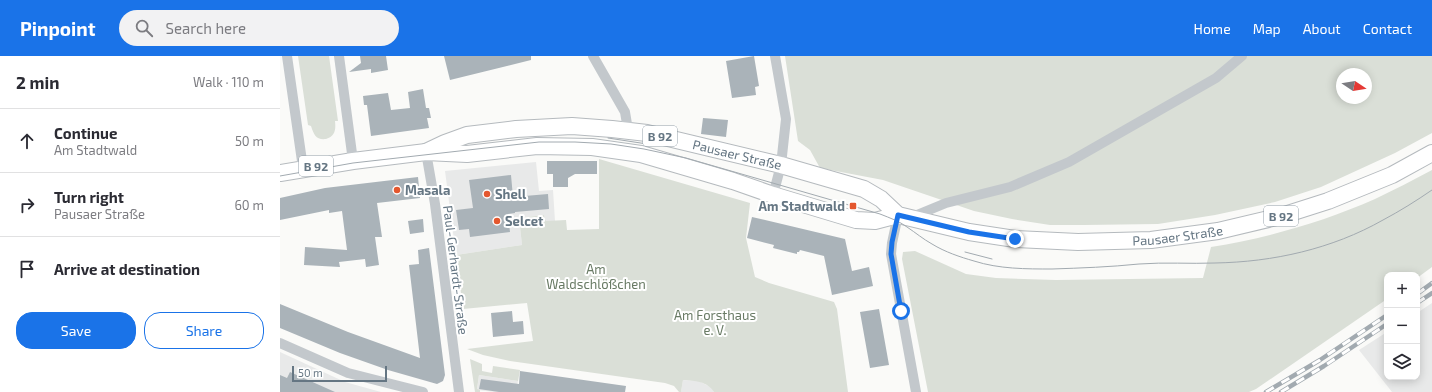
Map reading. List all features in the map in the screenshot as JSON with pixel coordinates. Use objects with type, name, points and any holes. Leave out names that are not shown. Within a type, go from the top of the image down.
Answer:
[{"type":"main road","name":"Pausaer Straße","points":[[426,152],[467,135],[516,129],[572,126],[626,130],[647,133],[781,165],[864,188],[905,216],[969,232],[1015,239],[1078,242],[1151,240],[1218,231],[1281,216],[1328,201],[1392,175],[1432,153]]},
{"type":"main road","name":"Pausaer Straße","points":[[280,173],[303,168],[426,152],[467,154],[537,146],[592,146],[641,154],[856,220],[875,221],[905,216]]},
{"type":"street","points":[[288,56],[303,168]]},
{"type":"street","points":[[339,56],[353,161]]},
{"type":"street","points":[[593,56],[625,112],[627,124],[626,130]]},
{"type":"street","points":[[773,195],[781,165],[786,119],[775,56]]},
{"type":"street","name":"Pausaer Straße","points":[[905,216],[946,203],[1010,188],[1069,162],[1216,78],[1242,56]]},
{"type":"street","name":"Paul-Gerhardt-Straße","points":[[426,152],[435,204],[459,392]]},
{"type":"street","points":[[905,216],[892,242],[891,254],[916,392]]},
{"type":"street","points":[[280,343],[348,373],[423,392]]},
{"type":"shaded area","points":[[536,162],[539,191],[553,190],[555,221],[546,221],[544,215],[519,218],[522,245],[456,255],[445,171]]},
{"type":"shaded area","points":[[1432,303],[1432,392],[1392,392],[1359,350],[1384,334],[1384,380],[1420,380],[1420,311]]},
{"type":"shaded area","points":[[280,352],[345,382],[381,392],[280,392]]},
{"type":"shaded area","points":[[479,375],[518,381],[516,392],[477,390]]},
{"type":"shaded area","points":[[683,380],[699,381],[712,388],[714,392],[681,392]]},
{"type":"green space","points":[[298,56],[329,56],[338,121],[335,121],[335,130],[329,138],[318,138],[314,134],[311,126],[308,125]]},
{"type":"green space","points":[[785,56],[1432,56],[1432,133],[1395,153],[1321,187],[1275,202],[1215,215],[1158,224],[1050,225],[974,211],[883,180],[820,168],[810,150],[798,141]]},
{"type":"green space","points":[[599,159],[750,203],[746,238],[755,277],[769,283],[834,302],[837,309],[848,392],[714,392],[711,388],[704,384],[696,381],[683,380],[681,392],[679,392],[674,386],[665,383],[510,361],[483,355],[467,349],[533,341],[527,303],[463,309],[456,255],[522,245],[519,218],[544,215],[546,221],[566,220],[567,230],[599,229]]},
{"type":"green space","points":[[1432,170],[1432,267],[1420,276],[1420,272],[1384,272],[1384,301],[1256,389],[1249,392],[928,392],[902,259],[903,252],[915,251],[966,274],[996,278],[1056,280],[1203,278],[1211,247],[1274,234],[1315,222],[1375,199]]},
{"type":"green space","points":[[470,359],[482,364],[482,371],[492,373],[493,366],[520,370],[518,381],[479,375],[477,389],[480,390],[480,392],[475,392]]},
{"type":"building","points":[[360,56],[386,56],[388,70],[371,73],[371,69],[349,72],[361,63]]},
{"type":"building","points":[[444,56],[531,56],[531,60],[450,80]]},
{"type":"building","points":[[754,56],[759,86],[755,87],[756,95],[732,98],[726,61]]},
{"type":"building","points":[[423,89],[426,108],[429,108],[431,118],[427,118],[429,128],[371,136],[367,105],[364,105],[363,96],[388,93],[391,110],[410,108],[408,92]]},
{"type":"building","points":[[703,118],[728,120],[726,137],[701,134]]},
{"type":"building","points":[[547,161],[597,161],[597,174],[575,174],[568,178],[568,187],[553,187],[553,174],[547,174]]},
{"type":"building","points":[[511,175],[513,197],[548,194],[549,209],[508,214],[510,232],[470,237],[469,229],[459,230],[456,210],[473,208],[469,180]]},
{"type":"building","points":[[418,177],[420,198],[377,203],[382,237],[375,237],[379,265],[366,267],[365,259],[339,262],[340,267],[304,265],[305,247],[347,250],[342,211],[329,213],[329,210],[280,220],[280,198],[325,188]]},
{"type":"building","points":[[752,217],[845,239],[852,271],[869,267],[873,286],[832,295],[824,256],[800,250],[797,254],[773,248],[774,245],[747,238]]},
{"type":"building","points":[[423,219],[424,232],[410,234],[408,221]]},
{"type":"building","points":[[429,248],[445,375],[443,381],[437,384],[388,370],[340,353],[280,328],[280,304],[348,332],[420,358],[409,265],[419,264],[418,250]]},
{"type":"building","points":[[879,309],[889,365],[870,368],[860,312]]},
{"type":"building","points":[[512,311],[513,322],[523,321],[524,334],[493,337],[491,313]]},
{"type":"building","points":[[520,371],[626,386],[625,392],[499,392],[479,389],[481,379],[519,384]]},
{"type":"building","points":[[290,372],[335,392],[280,392],[280,375],[287,378]]},
{"type":"tram line","points":[[608,138],[647,144]]},
{"type":"tram line","points":[[280,176],[353,163],[539,142],[611,144],[686,158],[880,214],[901,223],[937,247],[958,256],[993,266],[1032,269],[1085,268],[1149,263],[1237,262],[1280,257],[1323,246],[1364,230],[1389,217],[1432,190]]},
{"type":"tram line","points":[[965,252],[992,259]]},
{"type":"railway","points":[[1420,292],[1432,283]]},
{"type":"railway","points":[[1420,301],[1432,293]]},
{"type":"railway","points":[[1266,392],[1320,360],[1384,317]]},
{"type":"railway","points":[[1281,392],[1324,366],[1384,326]]},
{"type":"place","name":"Masala","points":[[397,190]]},
{"type":"place","name":"Shell","points":[[487,194]]},
{"type":"place","name":"Am Stadtwald","points":[[853,206]]},
{"type":"place","name":"Selcet","points":[[497,221]]},
{"type":"route","points":[[901,311],[890,251],[898,215],[969,232],[1015,239]]},
{"type":"park label","name":"Am Waldschlößchen","points":[[596,276]]},
{"type":"park label","name":"Am Forsthaus e. V.","points":[[715,322]]}]
